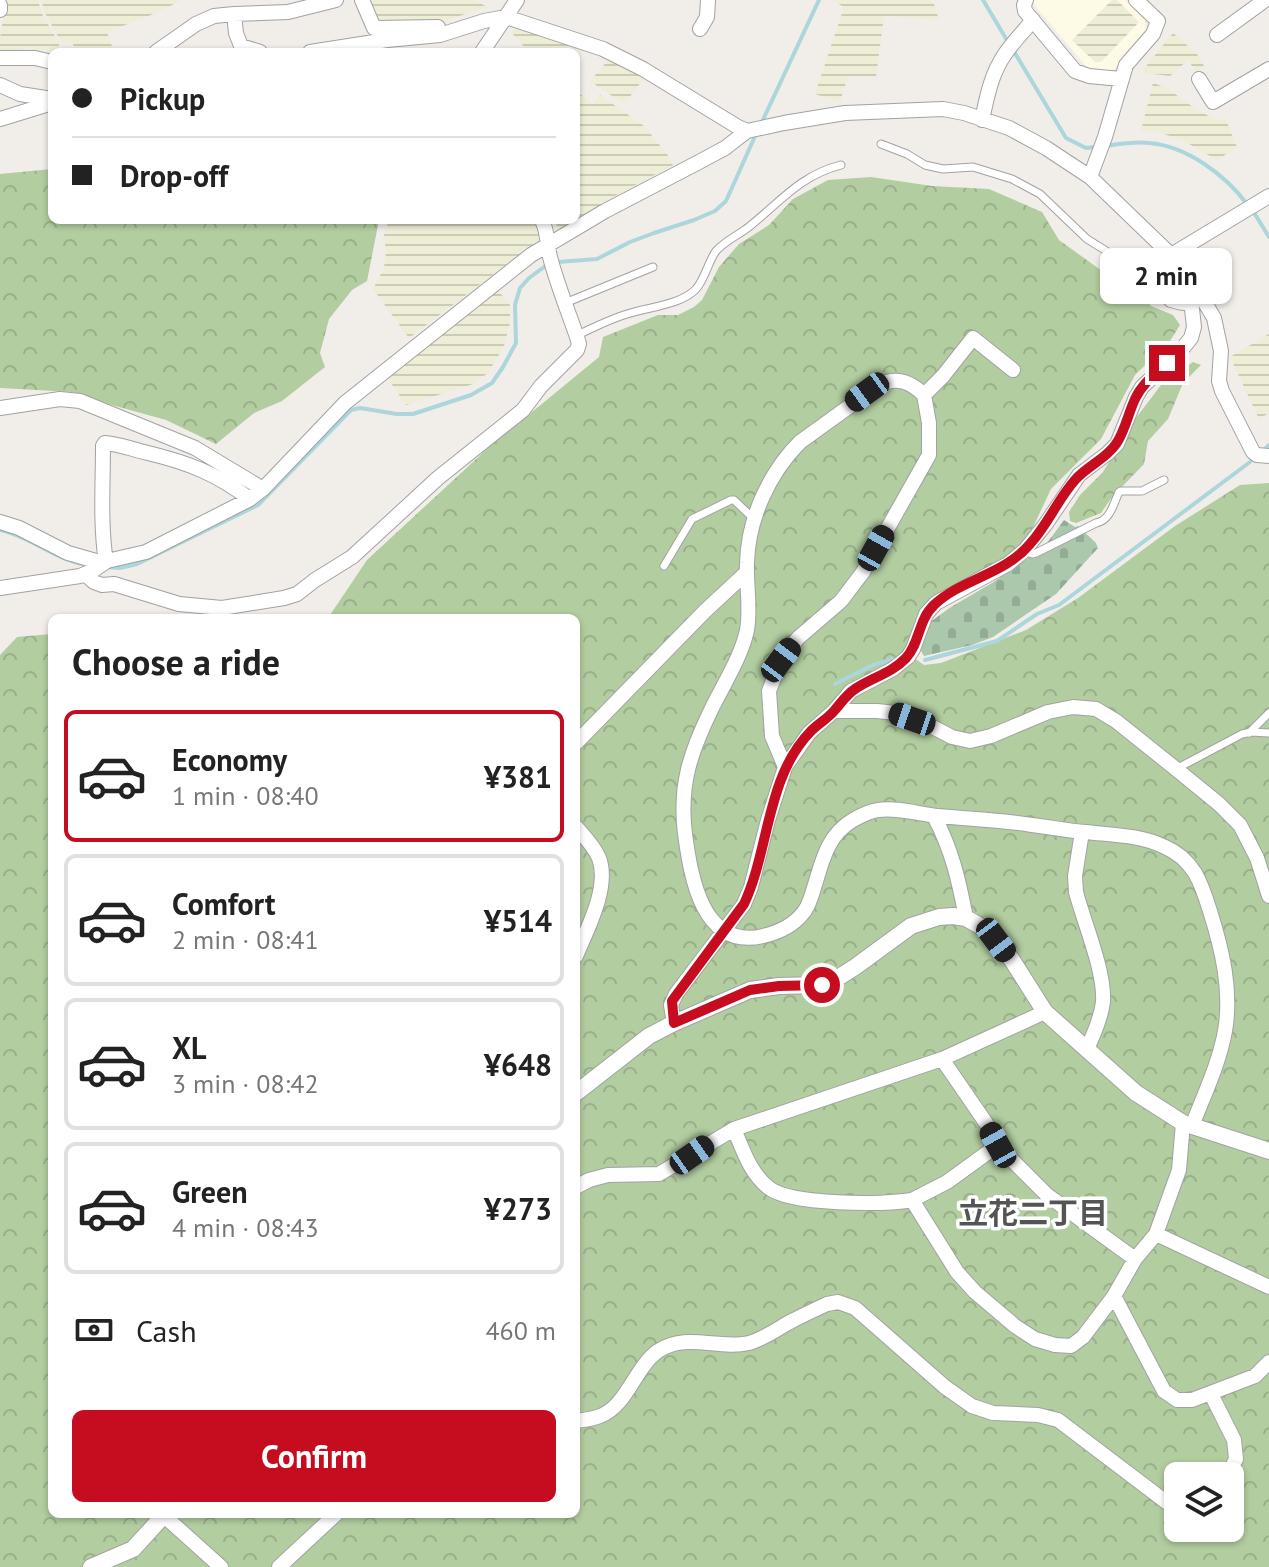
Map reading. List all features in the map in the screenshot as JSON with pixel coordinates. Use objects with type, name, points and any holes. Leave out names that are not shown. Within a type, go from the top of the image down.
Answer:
[{"type":"street","points":[[162,48],[205,19],[282,12],[336,0]]},
{"type":"street","points":[[362,0],[374,28],[436,27],[448,33]]},
{"type":"street","points":[[485,48],[517,0]]},
{"type":"street","points":[[700,29],[707,17],[708,0]]},
{"type":"street","points":[[1026,0],[1025,11],[1075,71],[1089,76],[1121,79]]},
{"type":"street","points":[[1090,177],[1126,65],[1157,25],[1158,21],[1136,0]]},
{"type":"street","points":[[1217,35],[1265,0]]},
{"type":"street","points":[[234,14],[241,46],[247,48]]},
{"type":"street","points":[[339,48],[448,33],[506,17],[603,49],[643,69],[747,131]]},
{"type":"street","points":[[982,120],[998,67],[1033,20]]},
{"type":"street","points":[[0,58],[48,61]]},
{"type":"street","points":[[1199,79],[1213,102],[1269,69]]},
{"type":"street","points":[[0,85],[20,94],[48,100]]},
{"type":"street","points":[[0,119],[48,102]]},
{"type":"street","points":[[0,588],[85,574],[105,562],[146,552],[250,499],[345,403],[501,278],[605,211],[725,148],[747,131],[815,117],[872,111],[955,110],[1030,138],[1090,177],[1188,274],[1217,326],[1222,391],[1253,452],[1269,456]]},
{"type":"street","points":[[1171,255],[1269,196]]},
{"type":"street","points":[[85,574],[102,585],[114,584],[179,604],[222,608],[297,594],[359,552],[438,478],[523,410],[541,386],[577,350],[577,335],[554,272],[544,224]]},
{"type":"street","points":[[674,1023],[672,1001],[744,904],[785,767],[809,733],[851,691],[893,669],[908,657],[926,614],[936,603],[1008,564],[1025,550],[1071,484],[1117,444],[1142,387],[1191,338],[1194,327],[1188,274]]},
{"type":"street","points":[[924,395],[973,338],[1013,370]]},
{"type":"street","points":[[785,767],[772,736],[769,691],[781,660],[798,638],[841,601],[863,572],[929,455],[929,423],[924,395],[910,384],[893,380],[879,385],[790,452],[769,484],[754,519],[747,557],[748,616],[744,639],[697,739],[683,793],[684,825],[694,884],[704,909],[723,930],[749,939],[789,927],[807,909],[824,856],[837,832],[856,819],[878,810],[1007,821],[1123,836],[1168,847],[1184,859],[1195,873],[1203,890],[1221,955],[1228,999],[1217,1063],[1187,1125],[1179,1170],[1156,1234],[1135,1259],[1114,1296],[1083,1337],[1071,1346],[1035,1339],[975,1292],[957,1272],[912,1200]]},
{"type":"street","points":[[0,408],[60,399],[80,401],[195,448],[263,489]]},
{"type":"street","points":[[105,562],[105,443],[170,458],[201,469],[250,499]]},
{"type":"street","points":[[0,522],[19,528],[68,553],[105,562]]},
{"type":"street","points":[[580,739],[747,572]]},
{"type":"street","points":[[834,711],[896,713],[952,737],[970,741],[991,736],[1048,712],[1073,707],[1096,709],[1176,769],[1240,825],[1257,858],[1269,896]]},
{"type":"street","points":[[934,816],[947,840],[966,918]]},
{"type":"street","points":[[580,832],[599,858],[602,871],[598,899],[580,946]]},
{"type":"street","points":[[1082,832],[1075,876],[1076,892],[1103,984],[1099,1020],[1087,1049]]},
{"type":"street","points":[[580,1090],[649,1036],[674,1023],[750,990],[822,985],[855,967],[911,926],[939,917],[966,918],[996,940],[1045,1012],[1136,1093],[1187,1125],[1269,1151]]},
{"type":"street","points":[[580,1185],[608,1175],[659,1174],[734,1129],[942,1059],[1045,1012]]},
{"type":"street","points":[[942,1059],[998,1145],[1047,1195],[1135,1259]]},
{"type":"street","points":[[734,1129],[746,1158],[768,1187],[793,1198],[839,1201],[877,1203],[912,1200],[934,1190],[998,1145]]},
{"type":"street","points":[[1156,1234],[1269,1287]]},
{"type":"street","points":[[1114,1296],[1164,1391],[1177,1400],[1192,1400],[1255,1376],[1269,1362]]},
{"type":"street","points":[[580,1420],[610,1411],[645,1362],[676,1343],[750,1343],[827,1304],[838,1302],[855,1308],[945,1387],[972,1406],[993,1413],[1038,1415],[1058,1420],[1164,1500]]},
{"type":"street","points":[[1211,1394],[1234,1440],[1234,1462]]},
{"type":"street","points":[[91,1567],[133,1549],[161,1518]]},
{"type":"street","points":[[167,1518],[221,1567]]},
{"type":"street","points":[[279,1567],[332,1518]]},
{"type":"lane","points":[[881,144],[925,165],[943,169],[973,167],[1012,179],[1040,194],[1087,239],[1127,261],[1169,303],[1193,307]]},
{"type":"lane","points":[[577,335],[625,314],[684,297],[697,288],[714,254],[725,243],[812,175],[841,165]]},
{"type":"lane","points":[[565,303],[653,267]]},
{"type":"lane","points":[[1025,550],[1036,553],[1102,521],[1109,515],[1119,492],[1144,491],[1164,480]]},
{"type":"lane","points":[[664,566],[692,519],[734,500],[754,519]]},
{"type":"lane","points":[[1249,733],[1269,713]]},
{"type":"lane","points":[[1176,769],[1242,734],[1269,733]]},
{"type":"shaded area","points":[[1030,0],[1125,0],[1145,20],[1146,36],[1114,69],[1090,71]]},
{"type":"green space","points":[[38,0],[59,48],[0,52],[6,1]]},
{"type":"green space","points":[[41,0],[182,0],[107,32],[113,48],[74,48],[72,42],[61,42]]},
{"type":"green space","points":[[366,0],[475,0],[487,7],[441,22],[387,25]]},
{"type":"green space","points":[[831,0],[929,0],[934,4],[939,20],[884,16],[876,77],[848,76],[840,102],[815,94],[844,7]]},
{"type":"green space","points":[[1112,0],[1117,0],[1139,22],[1101,62],[1095,62],[1072,40]]},
{"type":"green space","points":[[514,27],[577,46],[525,48],[512,33]]},
{"type":"green space","points":[[1173,33],[1197,54],[1205,68],[1196,72],[1188,60],[1170,76],[1144,73],[1143,70]]},
{"type":"green space","points":[[610,58],[645,77],[625,103],[590,81]]},
{"type":"green space","points":[[1153,83],[1167,88],[1197,110],[1215,119],[1226,120],[1237,147],[1217,160],[1184,141],[1159,132],[1141,131]]},
{"type":"green space","points":[[580,94],[593,104],[600,95],[644,126],[673,165],[580,217]]},
{"type":"green space","points":[[48,169],[48,224],[378,224],[367,281],[352,290],[329,319],[320,353],[325,367],[282,401],[254,413],[216,444],[166,420],[72,392],[0,388],[0,174]]},
{"type":"green space","points":[[871,177],[932,186],[989,189],[1042,212],[1059,240],[1102,271],[1123,273],[1151,306],[1173,315],[1180,325],[1170,341],[1135,375],[1101,439],[1051,489],[1027,540],[1006,560],[954,588],[936,614],[915,626],[913,657],[924,665],[941,663],[1026,630],[1078,598],[1175,526],[1240,485],[1269,483],[1269,1567],[0,1567],[0,655],[17,637],[48,634],[48,1518],[580,1518],[580,614],[331,614],[367,560],[487,449],[599,357],[603,337],[658,315],[678,315],[694,307],[702,300],[719,267],[739,244],[769,225],[793,199],[828,180]]},
{"type":"green space","points":[[388,224],[538,224],[540,239],[409,338],[373,289],[384,268],[384,235]]},
{"type":"green space","points":[[556,224],[570,224],[560,230]]},
{"type":"green space","points":[[497,289],[510,305],[510,323],[504,346],[488,373],[473,384],[406,405],[387,377]]},
{"type":"green space","points":[[1269,334],[1269,413],[1259,419],[1230,357]]},
{"type":"green space","points":[[1193,362],[1201,365],[1183,383],[1168,419],[1148,441],[1144,464],[1101,513],[1076,523],[1070,521],[1069,512],[1080,495],[1103,472],[1136,418],[1161,385]]},
{"type":"green space","points":[[1064,520],[1078,526],[1098,548],[1056,594],[993,637],[924,656],[921,651],[922,638],[930,622],[1044,547]]},
{"type":"waterway","points":[[762,122],[819,0]]},
{"type":"waterway","points":[[983,0],[1008,42]]},
{"type":"waterway","points":[[1013,50],[1066,138],[1086,148],[1096,147]]},
{"type":"waterway","points":[[107,567],[137,564],[258,505],[351,410],[360,408],[413,414],[471,395],[492,383],[516,343],[515,305],[520,288],[529,278],[544,267],[558,262],[597,259],[630,242],[715,211],[726,201],[756,134]]},
{"type":"waterway","points":[[1105,146],[1144,142],[1177,150],[1216,173],[1247,204]]},
{"type":"waterway","points":[[1253,211],[1269,237]]},
{"type":"waterway","points":[[1265,449],[1269,445]]},
{"type":"waterway","points":[[925,660],[997,641],[1037,614],[1059,605],[1250,462]]},
{"type":"waterway","points":[[0,530],[82,564]]},
{"type":"waterway","points":[[835,684],[873,665],[893,659]]},
{"type":"district","name":"立花二丁目","points":[[1033,1214]]},
{"type":"route","points":[[822,985],[750,990],[674,1023],[671,1005],[676,994],[744,904],[785,767],[809,733],[851,691],[893,669],[908,657],[922,621],[936,603],[1008,564],[1029,546],[1071,484],[1117,444],[1142,387],[1167,363]]}]
